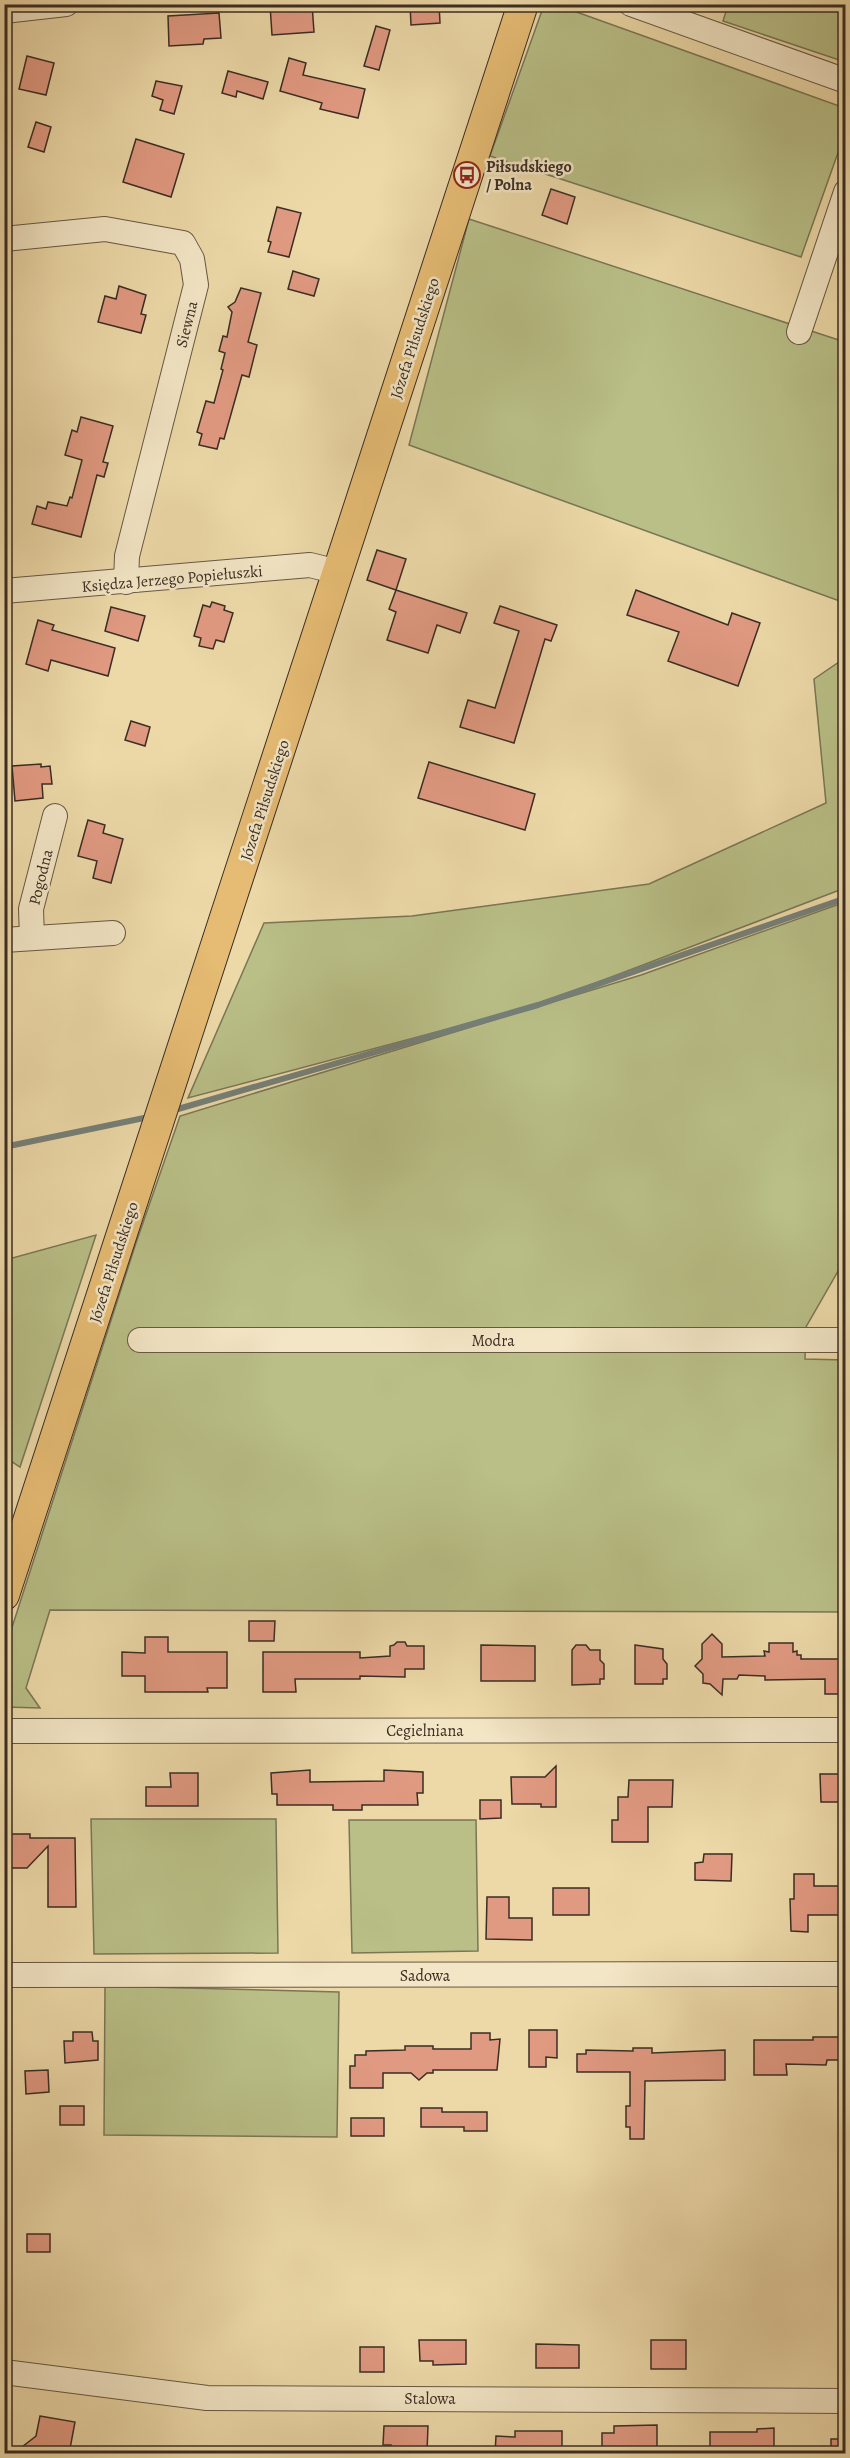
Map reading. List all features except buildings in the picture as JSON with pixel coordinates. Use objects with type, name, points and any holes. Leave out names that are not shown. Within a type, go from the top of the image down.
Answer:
[{"type":"main road","name":"Józefa Piłsudskiego","points":[[4,1595],[523,4]]},
{"type":"street","points":[[4,11],[66,4]]},
{"type":"street","points":[[631,4],[846,81]]},
{"type":"street","points":[[799,332],[846,192]]},
{"type":"street","name":"Siewna","points":[[4,239],[105,229],[183,243],[192,259],[196,285],[127,556],[126,582]]},
{"type":"street","name":"Księdza Jerzego Popiełuszki","points":[[4,591],[310,565],[338,572]]},
{"type":"street","name":"Pogodna","points":[[32,938],[31,909],[55,816]]},
{"type":"street","points":[[4,940],[113,933]]},
{"type":"street","name":"Modra","points":[[140,1340],[846,1340]]},
{"type":"street","name":"Cegielniana","points":[[4,1731],[846,1730]]},
{"type":"street","name":"Sadowa","points":[[4,1975],[846,1974]]},
{"type":"street","name":"Stalowa","points":[[11,2373],[207,2398],[846,2401]]},
{"type":"green space","points":[[544,5],[557,5],[842,107],[845,133],[801,257],[490,156]]},
{"type":"green space","points":[[728,5],[845,5],[845,62],[723,21]]},
{"type":"green space","points":[[469,219],[845,342],[845,603],[409,445]]},
{"type":"green space","points":[[845,658],[845,888],[538,1005],[188,1098],[264,923],[412,916],[649,884],[826,803],[814,679]]},
{"type":"green space","points":[[845,902],[845,1259],[806,1327],[805,1359],[845,1360],[845,1612],[50,1610],[26,1688],[40,1708],[5,1707],[5,1649],[136,1243],[180,1116],[641,975]]},
{"type":"green space","points":[[96,1235],[20,1467],[5,1457],[5,1260]]},
{"type":"green space","points":[[91,1819],[276,1819],[278,1953],[94,1954]]},
{"type":"green space","points":[[349,1820],[476,1820],[478,1951],[352,1953]]},
{"type":"green space","points":[[105,1986],[339,1992],[337,2137],[104,2135]]},
{"type":"waterway","points":[[178,1109],[538,1005],[846,898]]},
{"type":"waterway","points":[[4,1147],[144,1118]]},
{"type":"place","name":"Piłsudskiego / Polna","points":[[467,175]]}]
